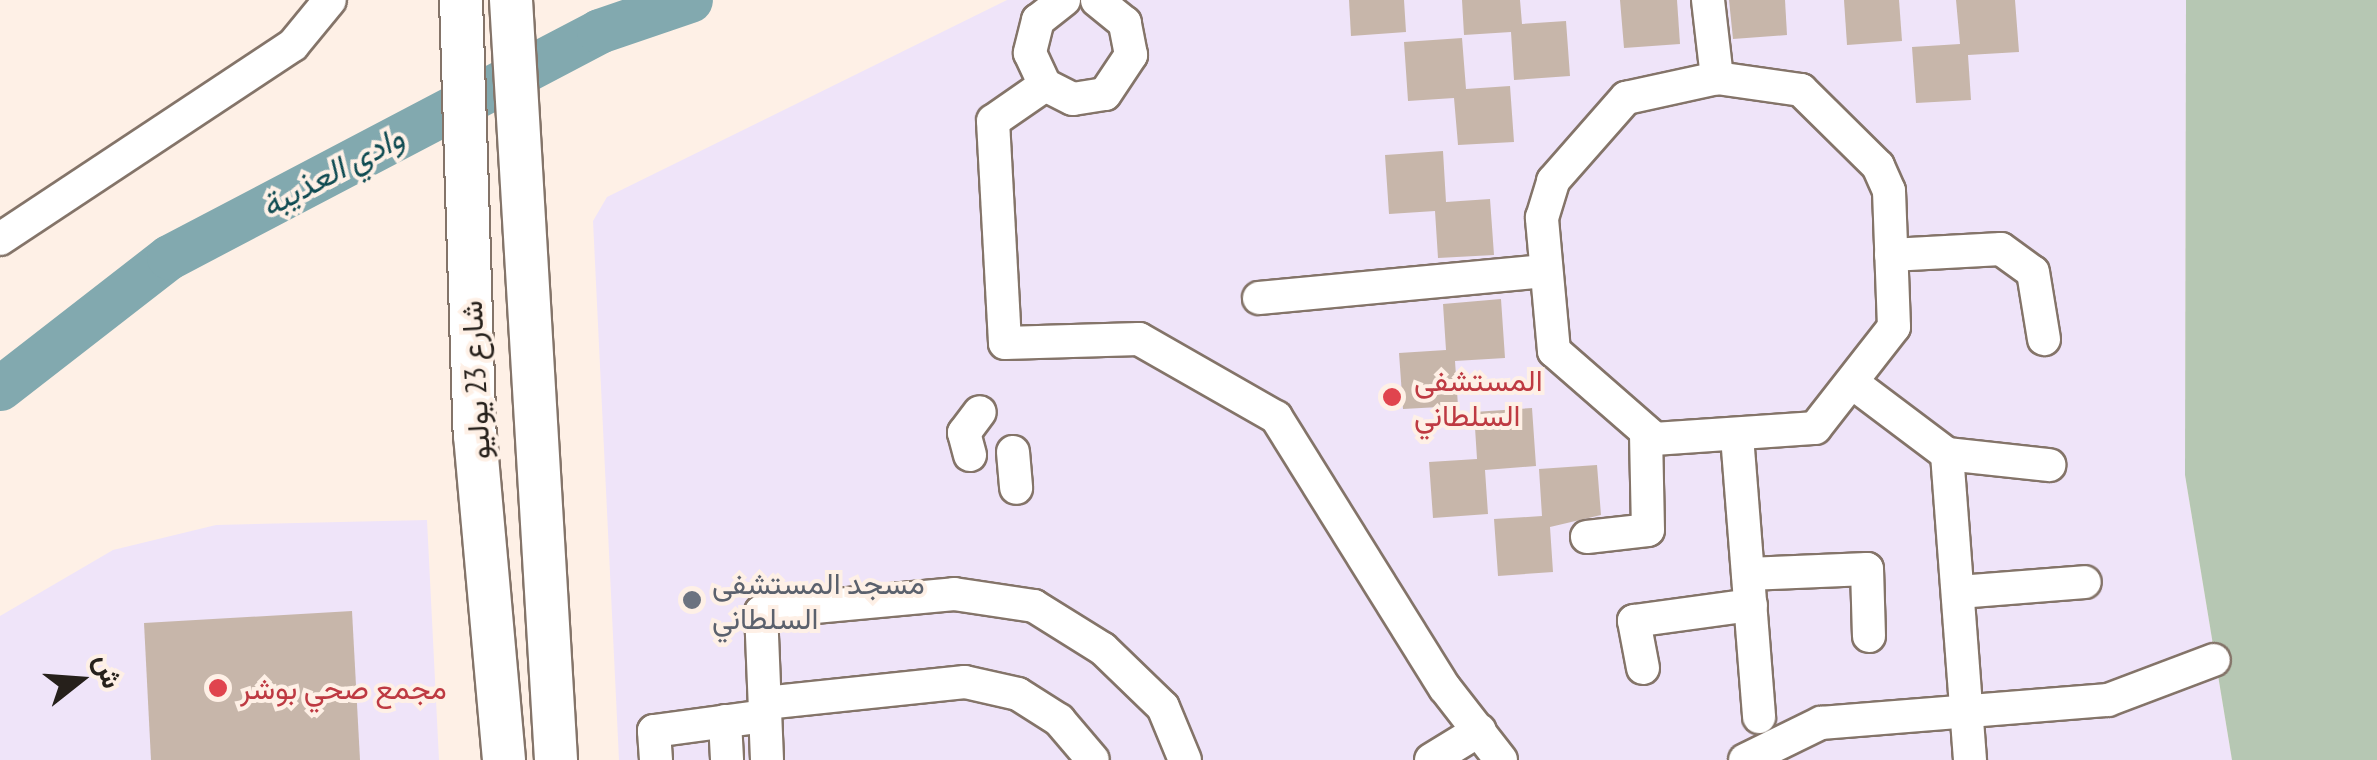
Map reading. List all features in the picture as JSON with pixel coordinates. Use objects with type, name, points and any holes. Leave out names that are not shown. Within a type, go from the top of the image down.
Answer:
[{"type":"main road","name":"شارع 23 يوليو","points":[[461,0],[470,260],[504,760]]},
{"type":"main road","name":"شارع 23 يوليو","points":[[511,0],[552,717],[559,760]]},
{"type":"street","points":[[0,239],[292,45],[330,0]]},
{"type":"street","points":[[1045,84],[1031,36],[1064,0]]},
{"type":"street","points":[[1045,84],[1090,99],[1127,70],[1125,23],[1096,0]]},
{"type":"street","points":[[1708,0],[1717,78]]},
{"type":"street","points":[[1717,78],[1801,90],[1878,166],[1890,191],[1892,255],[1894,328],[1854,384],[1814,428],[1738,436],[1646,436],[1554,351],[1542,218],[1553,181],[1626,98],[1656,85],[1717,78]]},
{"type":"street","points":[[1045,84],[992,121],[1005,343],[1140,339],[1276,417],[1502,760]]},
{"type":"street","points":[[1892,255],[2002,249],[2033,272],[2044,339]]},
{"type":"street","points":[[1259,298],[1545,272]]},
{"type":"street","points":[[1854,384],[1947,454],[2049,466]]},
{"type":"street","points":[[970,456],[964,433],[980,412]]},
{"type":"street","points":[[1587,537],[1648,530],[1646,436]]},
{"type":"street","points":[[1738,436],[1759,717]]},
{"type":"street","points":[[1013,452],[1016,488]]},
{"type":"street","points":[[1947,454],[1970,760]]},
{"type":"street","points":[[1643,668],[1634,621],[1749,589],[1867,569],[1869,636]]},
{"type":"street","points":[[1959,592],[2085,582]]},
{"type":"street","points":[[767,760],[761,612],[954,594],[1034,606],[1103,649],[1163,708],[1185,760]]},
{"type":"street","points":[[1745,760],[1821,724],[1966,708],[2108,700],[2214,660]]},
{"type":"street","points":[[656,760],[654,731],[726,721],[765,709],[965,682],[1018,694],[1059,720],[1092,760]]},
{"type":"street","points":[[726,721],[727,760]]},
{"type":"street","points":[[1431,760],[1480,730]]},
{"type":"shaded area","name":"المستشفى السلطاني","points":[[1007,0],[2186,0],[2185,475],[2232,760],[619,760],[593,221],[607,197]]},
{"type":"shaded area","name":"مجمع صحي بوشر","points":[[427,520],[439,760],[0,760],[0,616],[113,550],[216,525]]},
{"type":"green space","points":[[2186,0],[2377,0],[2377,760],[2232,760],[2185,475]]},
{"type":"building","points":[[1349,0],[1404,0],[1406,32],[1351,36]]},
{"type":"building","points":[[1462,0],[1520,0],[1522,24],[1566,21],[1570,76],[1514,80],[1511,32],[1464,35]]},
{"type":"building","points":[[1620,0],[1677,0],[1680,44],[1624,48]]},
{"type":"building","points":[[1729,0],[1785,0],[1787,35],[1733,39]]},
{"type":"building","points":[[1844,0],[1899,0],[1902,41],[1847,45]]},
{"type":"building","points":[[1956,0],[2015,0],[2019,52],[1968,55],[1971,100],[1916,103],[1912,47],[1960,44]]},
{"type":"building","points":[[1462,38],[1466,89],[1510,86],[1514,142],[1458,145],[1454,98],[1408,101],[1404,42]]},
{"type":"building","points":[[1443,151],[1446,202],[1490,199],[1494,255],[1438,258],[1435,211],[1389,214],[1385,155]]},
{"type":"building","points":[[1501,299],[1505,358],[1455,361],[1458,406],[1403,409],[1399,353],[1446,350],[1443,304]]},
{"type":"building","points":[[1532,408],[1536,466],[1485,470],[1488,514],[1433,518],[1429,462],[1477,459],[1474,412]]},
{"type":"building","points":[[1597,465],[1601,515],[1550,527],[1553,572],[1498,576],[1494,519],[1542,516],[1539,469]]},
{"type":"building","points":[[352,611],[360,760],[151,760],[144,623]]},
{"type":"waterway","name":"وادي العذيبة","points":[[0,388],[169,257],[599,31],[690,0]]},
{"type":"place","name":"المستشفى السلطاني","points":[[1392,397]]},
{"type":"place","name":"مسجد المستشفى السلطاني","points":[[692,600]]},
{"type":"place","name":"مجمع صحي بوشر","points":[[218,688]]}]
